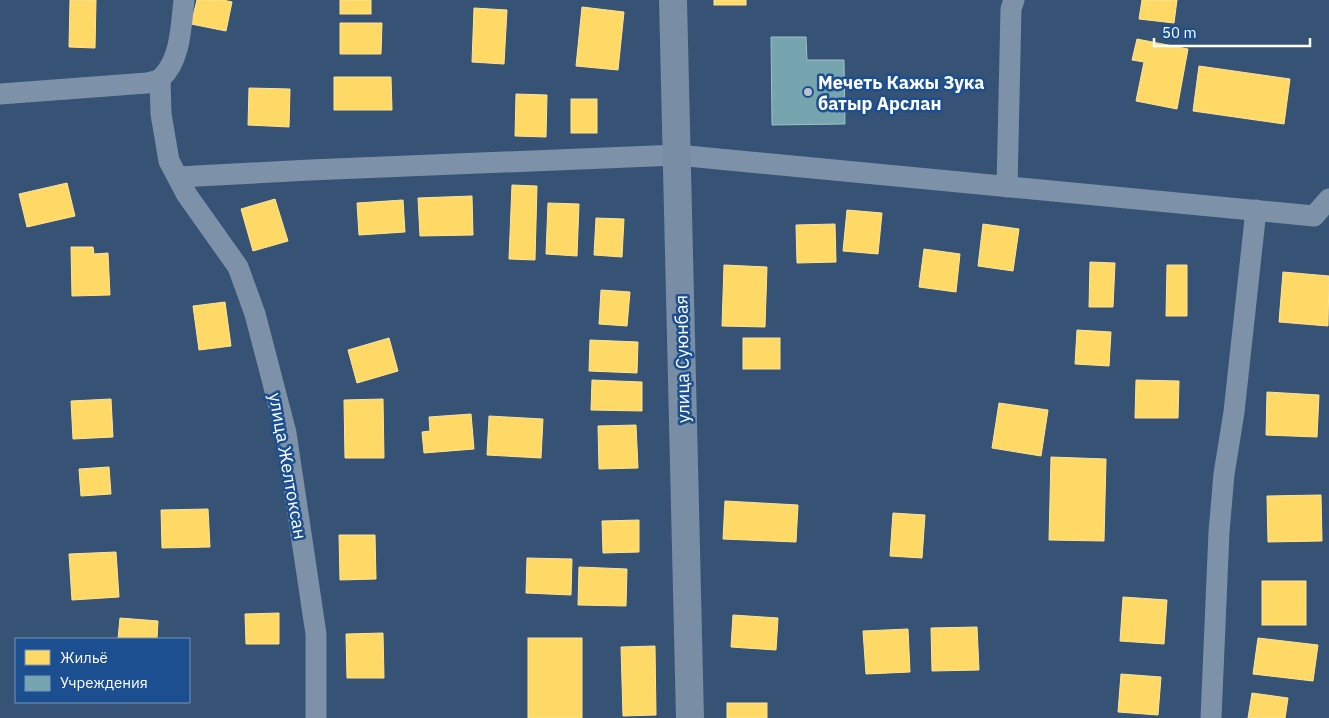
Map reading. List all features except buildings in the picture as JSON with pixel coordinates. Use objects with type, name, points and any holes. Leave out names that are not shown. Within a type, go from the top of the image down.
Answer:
[{"type":"main road","name":"улица Суюнбая","points":[[674,0],[690,718]]},
{"type":"street","points":[[0,94],[147,84],[160,79],[170,65],[178,45],[184,0]]},
{"type":"street","points":[[1007,187],[1011,9],[1014,0]]},
{"type":"street","name":"улица Желтоксан","points":[[160,79],[161,114],[169,161],[187,195],[238,267],[255,314],[286,433],[316,634],[316,718]]},
{"type":"street","points":[[178,177],[677,155],[1314,216],[1329,199]]},
{"type":"street","points":[[1212,718],[1221,503],[1234,412],[1256,210]]},
{"type":"place","name":"Мечеть Кажы Зука батыр Арслан","points":[[808,92]]}]
